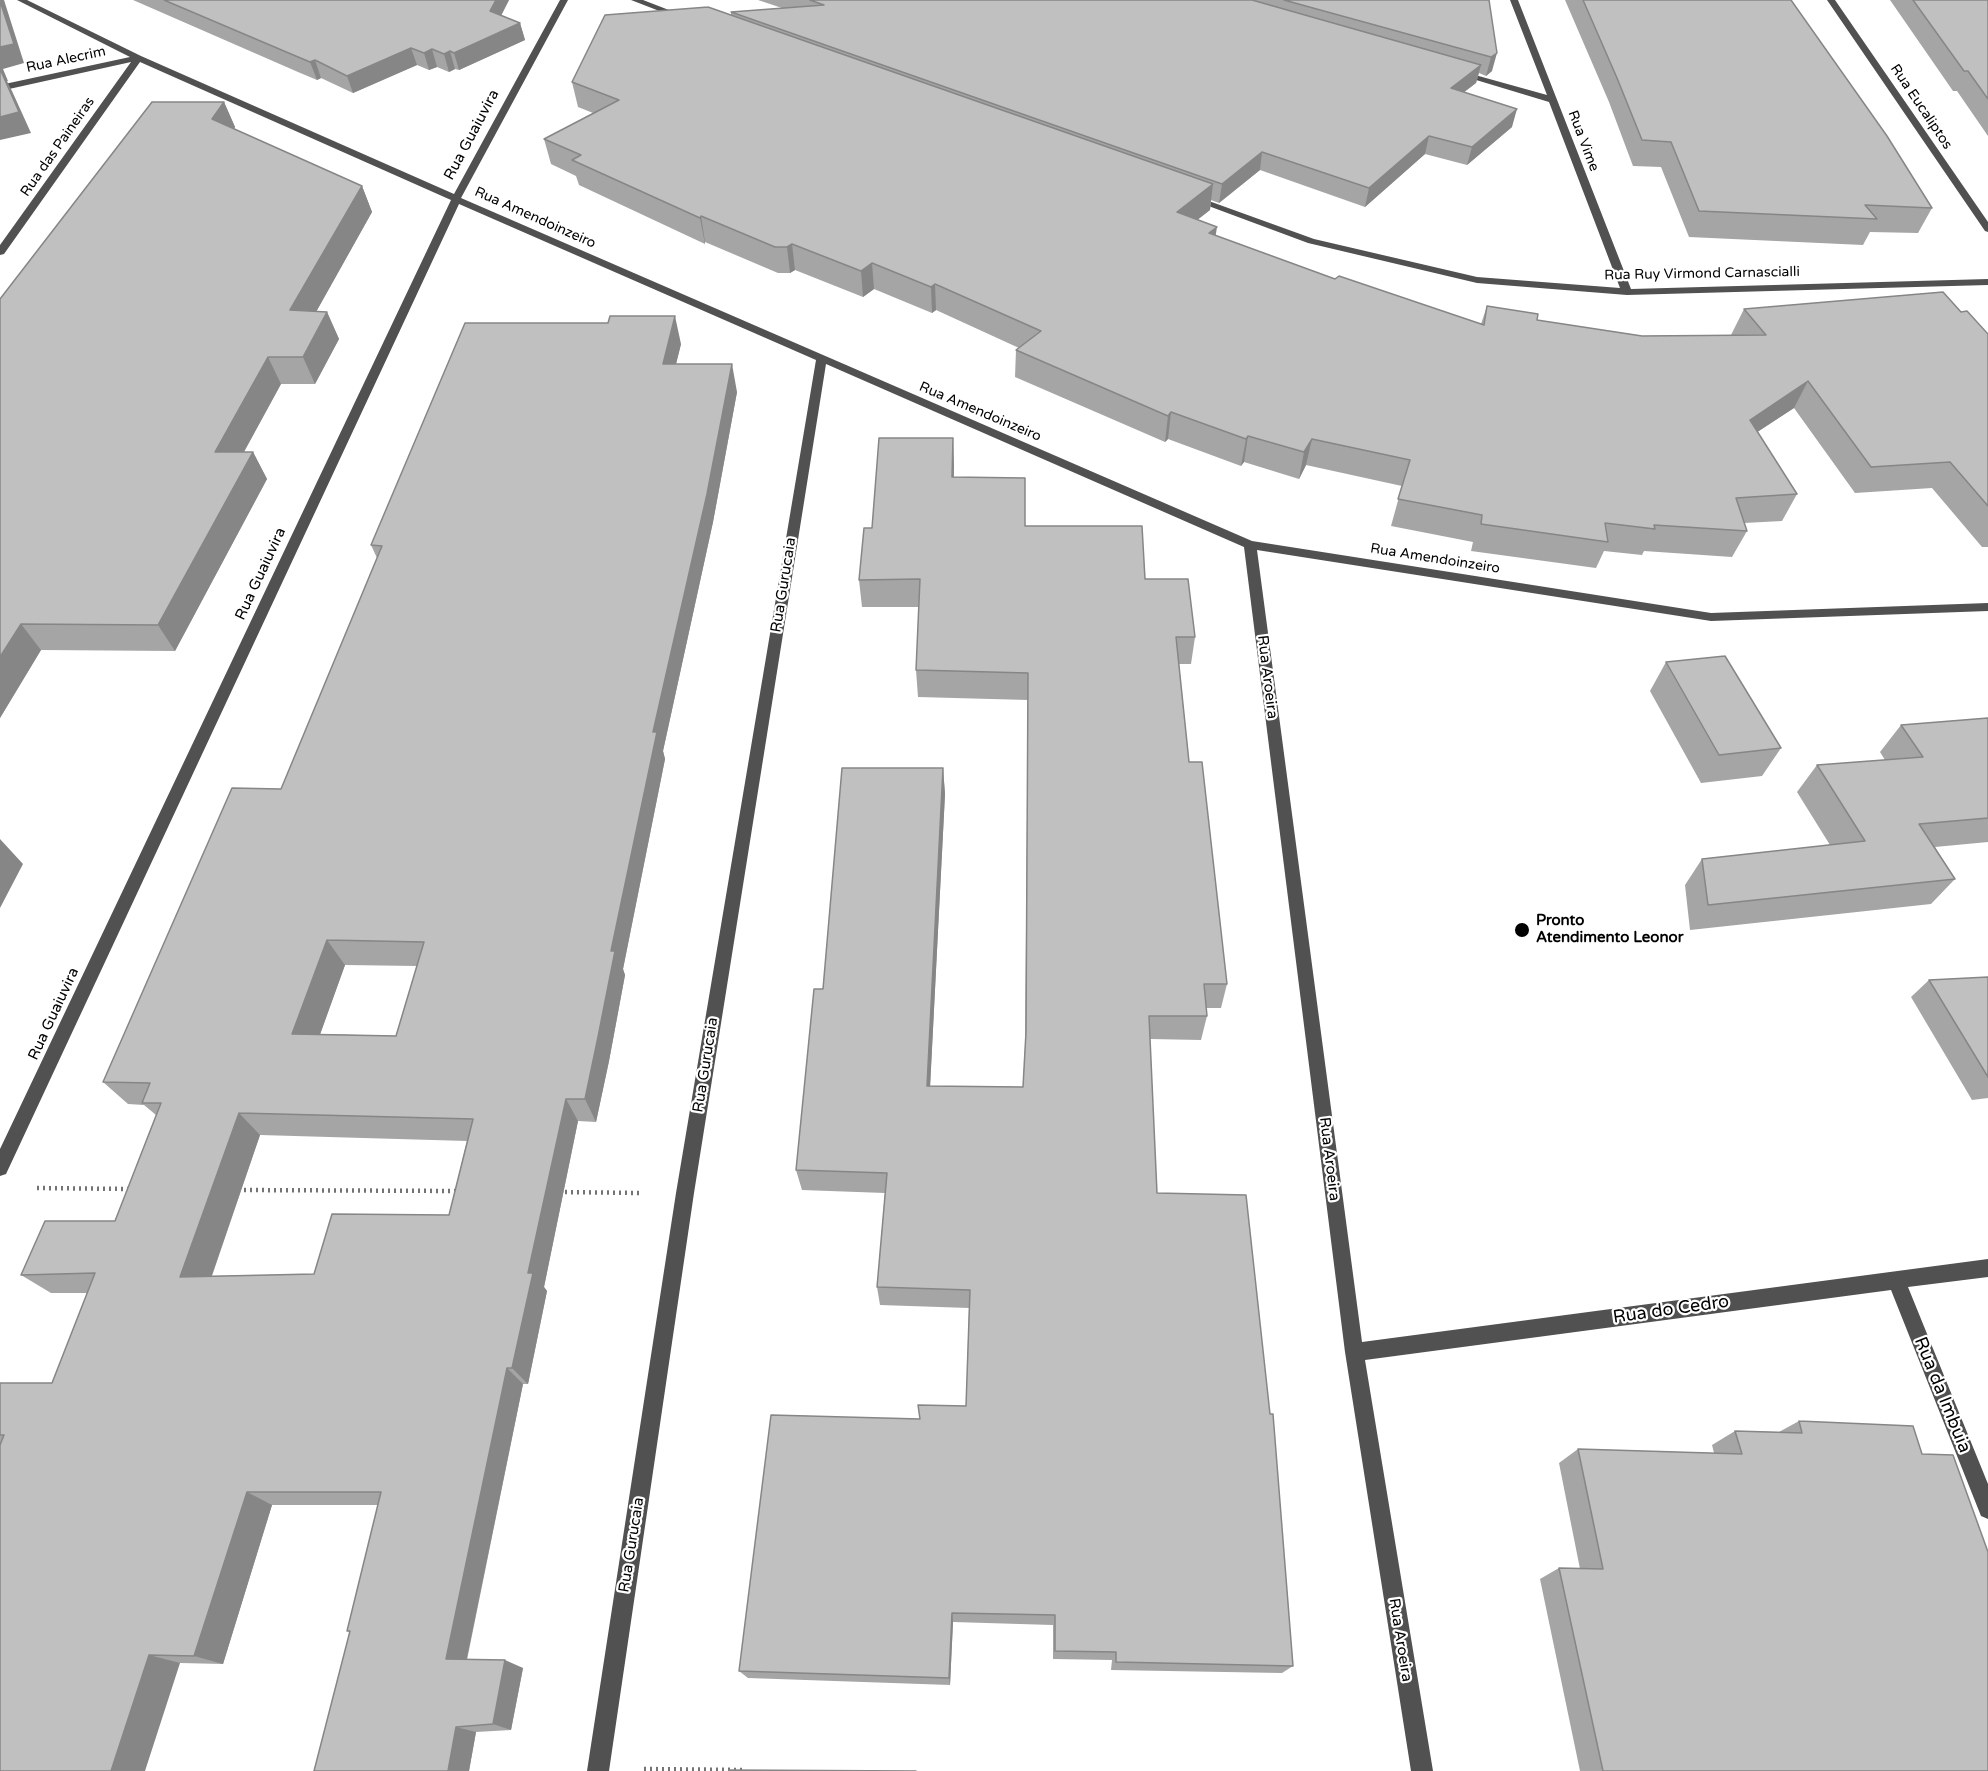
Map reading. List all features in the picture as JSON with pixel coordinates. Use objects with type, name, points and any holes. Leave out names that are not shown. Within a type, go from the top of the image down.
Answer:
[{"type":"street","name":"Rua Amendoinzeiro","points":[[21,0],[138,58],[456,200],[1250,545],[1711,617],[1988,607]]},
{"type":"street","name":"Rua Guaiuvira","points":[[0,1168],[456,200],[564,0]]},
{"type":"street","points":[[635,0],[692,20]]},
{"type":"street","name":"Rua Vime","points":[[1514,0],[1627,292]]},
{"type":"street","name":"Rua Eucaliptos","points":[[1831,0],[1988,229]]},
{"type":"street","name":"Rua Alecrim","points":[[0,88],[138,58]]},
{"type":"street","name":"Rua das Paineiras","points":[[0,252],[138,58]]},
{"type":"street","points":[[1450,71],[1553,100]]},
{"type":"street","name":"Rua Ruy Virmond Carnascialli","points":[[1176,193],[1311,241],[1477,280],[1627,292],[1988,282]]},
{"type":"street","name":"Rua Gurucaia","points":[[598,1769],[685,1193],[821,360]]},
{"type":"street","name":"Rua Aroeira","points":[[1250,545],[1354,1352],[1422,1771]]},
{"type":"street","name":"Rua do Cedro","points":[[1354,1352],[1988,1268]]},
{"type":"street","name":"Rua da Imbuia","points":[[1896,1280],[1988,1509]]},
{"type":"path","points":[[35,1188],[142,1189]]},
{"type":"path","points":[[236,1190],[461,1191]]},
{"type":"path","points":[[555,1192],[685,1193]]},
{"type":"path","points":[[598,1769],[750,1770]]},
{"type":"building","points":[[164,0],[496,0],[490,11],[520,23],[454,53],[450,51],[444,54],[432,49],[424,53],[411,48],[347,76],[315,60],[310,62]]},
{"type":"building","points":[[810,0],[1252,0],[1481,65],[1451,88],[1517,109],[1472,147],[1429,136],[1369,188],[1262,152],[1222,184],[731,12],[824,5]]},
{"type":"building","points":[[1284,0],[1489,0],[1497,53],[1491,57]]},
{"type":"building","points":[[1583,0],[1791,0],[1887,136],[1932,208],[1865,205],[1877,219],[1699,211],[1671,142],[1642,140]]},
{"type":"building","points":[[1913,0],[1988,0],[1988,99],[1968,71],[1964,71]]},
{"type":"building","points":[[0,1],[14,44],[0,47]]},
{"type":"building","points":[[708,7],[1213,184],[1177,212],[1217,227],[1209,233],[1335,279],[1339,276],[1484,325],[1487,306],[1538,314],[1537,320],[1642,336],[1766,335],[1744,309],[1943,292],[1961,312],[1967,311],[1988,334],[1988,506],[1950,462],[1871,467],[1808,381],[1750,420],[1797,494],[1736,498],[1747,531],[1654,525],[1655,529],[1605,523],[1608,542],[1481,524],[1482,515],[1398,499],[1410,460],[1312,439],[1304,452],[1248,436],[1246,439],[1171,412],[1168,416],[1016,350],[1041,331],[935,284],[931,287],[872,263],[861,271],[792,244],[787,247],[775,247],[701,216],[700,218],[572,160],[581,155],[544,139],[619,100],[572,82],[605,15]]},
{"type":"building","points":[[0,71],[19,112],[0,117]]},
{"type":"building","points":[[152,102],[224,102],[212,119],[362,186],[290,310],[327,312],[303,357],[268,357],[215,452],[253,452],[158,625],[21,624],[0,657],[0,299]]},
{"type":"building","points":[[610,316],[675,316],[663,364],[732,364],[707,494],[653,732],[657,732],[611,951],[615,951],[585,1099],[566,1099],[528,1273],[533,1273],[512,1368],[507,1368],[446,1659],[505,1660],[493,1724],[456,1727],[448,1771],[314,1771],[350,1631],[347,1631],[381,1492],[247,1492],[194,1656],[149,1655],[111,1771],[0,1771],[0,1445],[4,1435],[0,1435],[0,1383],[52,1383],[95,1273],[21,1275],[45,1221],[115,1221],[161,1103],[142,1103],[150,1083],[103,1082],[232,788],[281,789],[382,546],[371,545],[465,323],[608,323]],"holes":[[[327,940],[424,942],[396,1036],[292,1034]],[[239,1113],[473,1119],[449,1215],[332,1214],[314,1274],[180,1277]]]},
{"type":"building","points":[[879,438],[953,438],[952,477],[1025,478],[1025,526],[1142,526],[1145,579],[1188,579],[1195,637],[1176,637],[1189,762],[1202,762],[1227,984],[1204,984],[1207,1016],[1149,1016],[1157,1193],[1246,1195],[1270,1414],[1273,1414],[1293,1666],[1116,1662],[1116,1652],[1055,1651],[1055,1615],[952,1613],[949,1678],[739,1671],[771,1415],[920,1419],[918,1405],[966,1406],[970,1290],[877,1287],[887,1173],[796,1170],[814,989],[823,989],[842,768],[943,768],[927,1086],[1023,1087],[1026,1032],[1028,673],[916,670],[920,579],[859,580],[864,528],[872,528]]},
{"type":"building","points":[[1725,656],[1781,748],[1719,755],[1666,662]]},
{"type":"building","points":[[1988,718],[1988,818],[1919,824],[1955,879],[1708,905],[1702,859],[1865,841],[1817,765],[1923,757],[1901,725]]},
{"type":"building","points":[[1988,977],[1988,1077],[1929,980]]},
{"type":"building","points":[[1799,1421],[1913,1426],[1922,1454],[1953,1455],[1988,1552],[1988,1771],[1603,1771],[1559,1568],[1603,1569],[1578,1449],[1742,1454],[1735,1431],[1802,1433]]},
{"type":"building","points":[[729,1770],[916,1771],[729,1771]]},
{"type":"place","name":"Pronto Atendimento Leonor","points":[[1522,930]]}]
